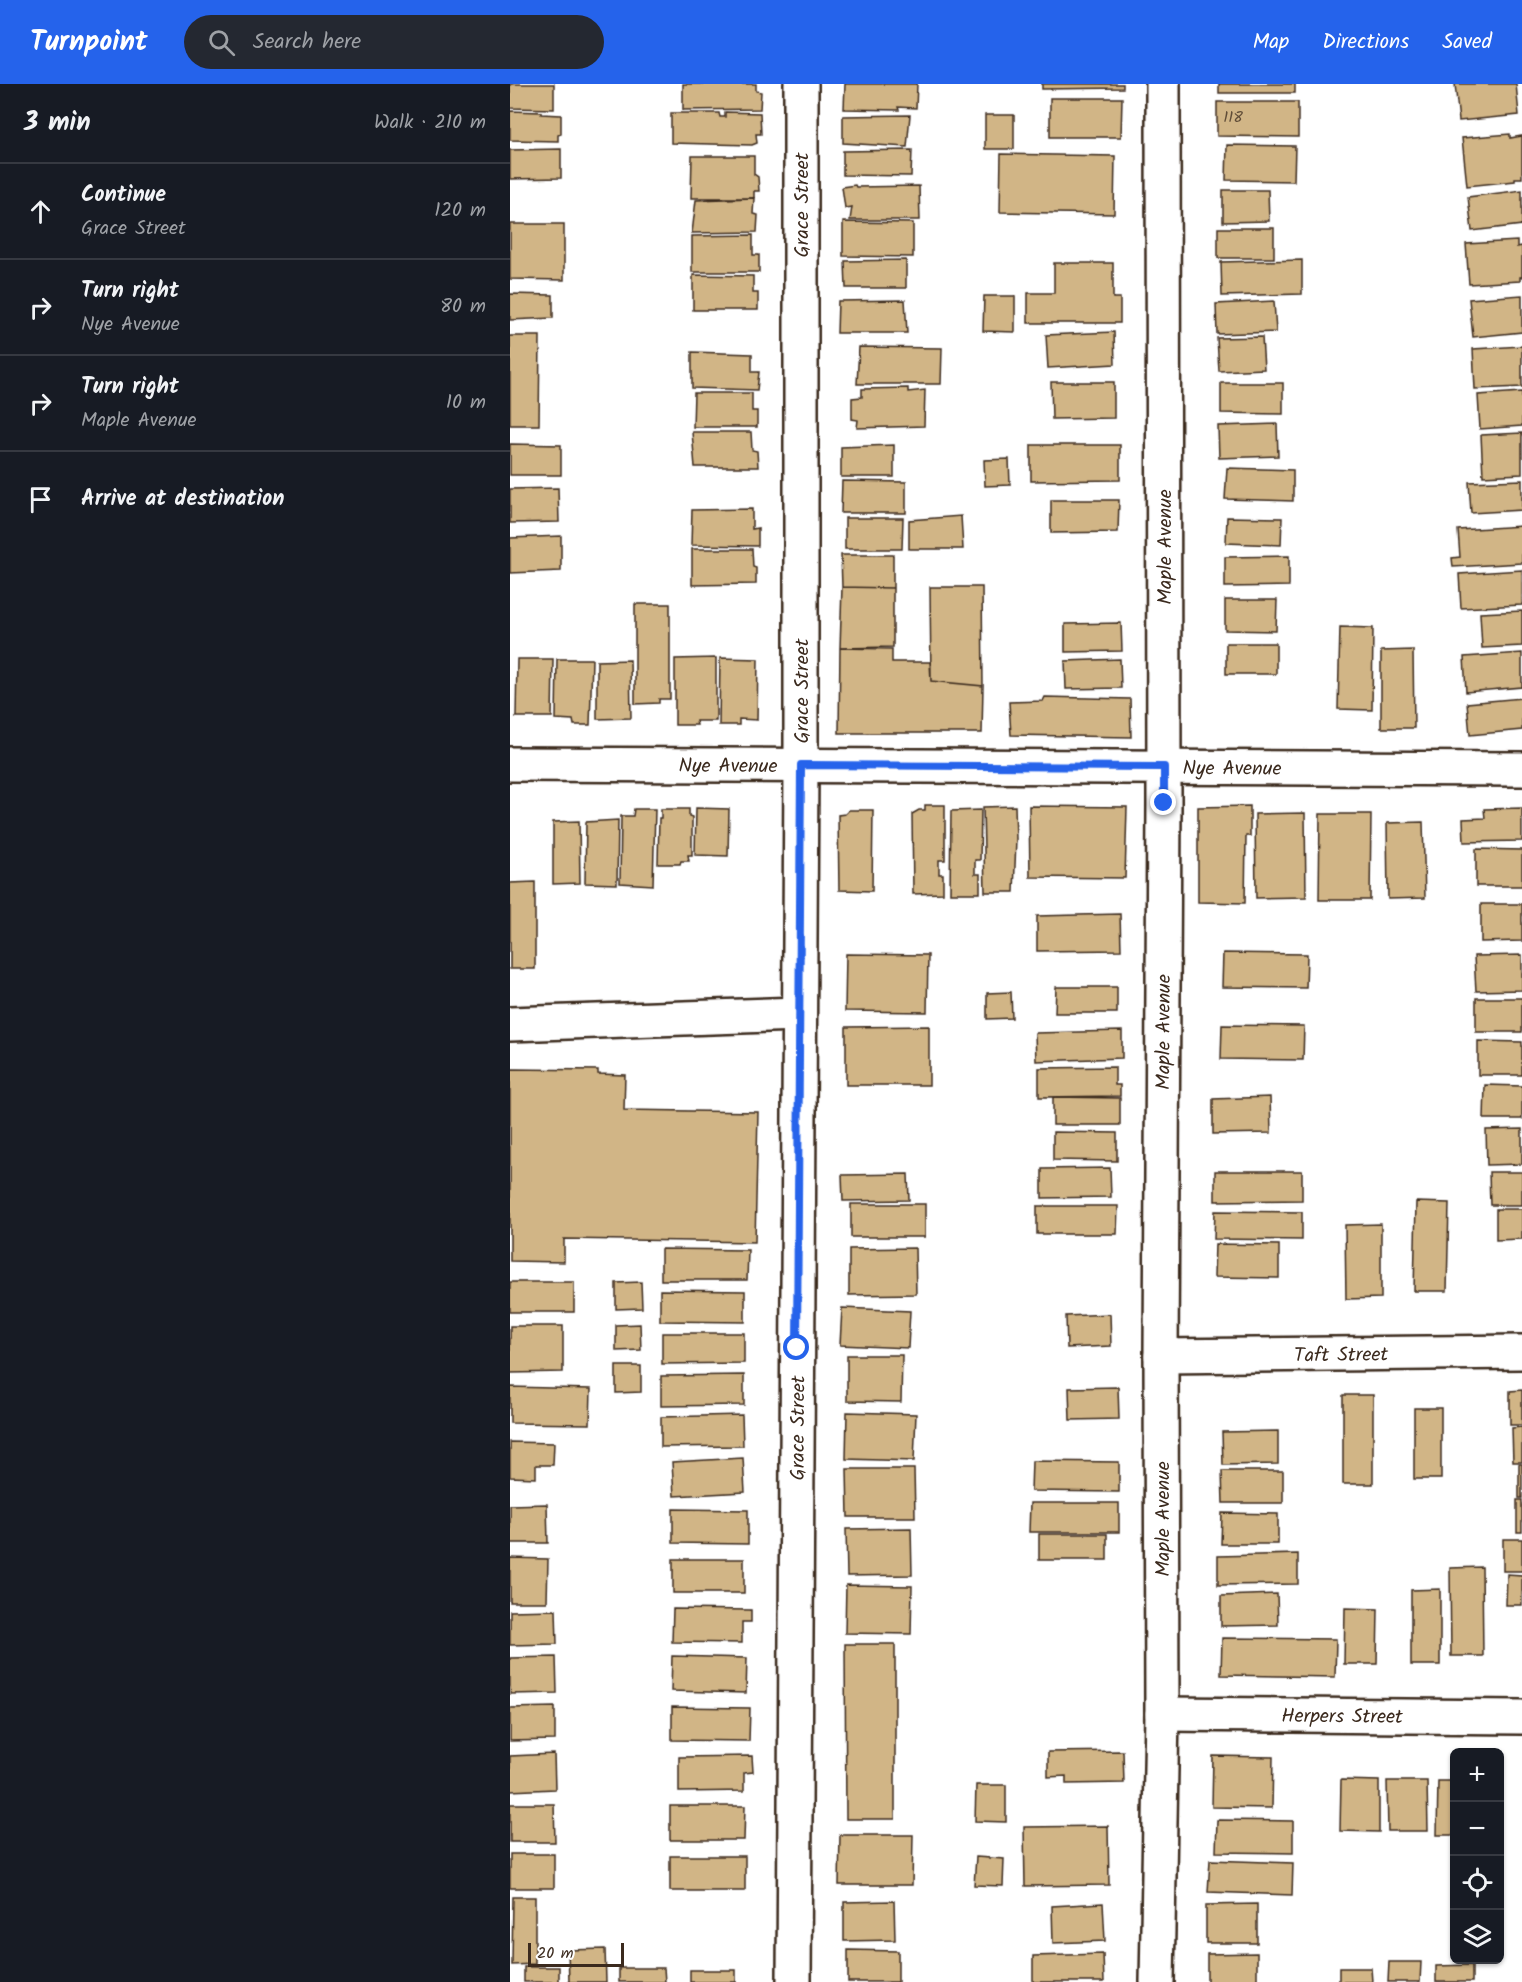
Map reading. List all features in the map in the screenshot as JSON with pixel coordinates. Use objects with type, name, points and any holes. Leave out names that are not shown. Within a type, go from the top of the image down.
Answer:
[{"type":"street","name":"Grace Street","points":[[794,1982],[801,765],[801,84]]},
{"type":"street","name":"Maple Avenue","points":[[1157,1982],[1162,1714],[1163,84]]},
{"type":"street","name":"Nye Avenue","points":[[510,764],[1522,769]]},
{"type":"street","points":[[510,1024],[799,1014]]},
{"type":"street","name":"Taft Street","points":[[1161,1356],[1522,1352]]},
{"type":"street","name":"Herpers Street","points":[[1162,1714],[1522,1717]]},
{"type":"building","points":[[510,84],[554,84],[554,109],[510,108]]},
{"type":"building","points":[[683,84],[756,84],[756,91],[761,92],[760,109],[683,110]]},
{"type":"building","points":[[845,84],[917,84],[916,108],[844,109]]},
{"type":"building","points":[[1042,84],[1123,84],[1123,88],[1042,89]]},
{"type":"building","points":[[1219,84],[1295,84],[1295,93],[1219,93]]},
{"type":"building","points":[[1455,84],[1516,84],[1519,115],[1459,121]]},
{"type":"building","points":[[1050,98],[1122,98],[1121,137],[1050,137]]},
{"type":"building","points":[[1217,102],[1298,102],[1298,137],[1217,136]]},
{"type":"building","points":[[510,111],[561,115],[561,134],[558,135],[558,141],[510,140]]},
{"type":"building","points":[[725,112],[760,113],[761,134],[756,134],[757,143],[752,145],[671,143],[671,113],[719,113],[720,117],[725,117]]},
{"type":"building","points":[[910,115],[907,147],[843,143],[843,116]]},
{"type":"building","points":[[985,115],[1014,115],[1014,149],[985,149]]},
{"type":"building","points":[[1510,134],[1510,138],[1522,136],[1522,178],[1515,178],[1515,181],[1467,186],[1462,138]]},
{"type":"building","points":[[1227,145],[1295,146],[1294,181],[1226,180]]},
{"type":"building","points":[[561,149],[561,178],[510,179],[510,150]]},
{"type":"building","points":[[912,150],[911,176],[843,175],[843,151]]},
{"type":"building","points":[[1001,154],[1115,156],[1114,214],[1000,212]]},
{"type":"building","points":[[692,156],[754,156],[754,174],[758,177],[759,191],[754,191],[754,198],[691,198]]},
{"type":"building","points":[[855,185],[856,187],[919,186],[920,220],[850,220],[852,207],[845,208],[842,187]]},
{"type":"building","points":[[1223,190],[1268,190],[1269,221],[1223,222]]},
{"type":"building","points":[[1522,190],[1522,225],[1472,231],[1468,197]]},
{"type":"building","points":[[754,198],[753,214],[758,215],[757,232],[692,233],[696,200]]},
{"type":"building","points":[[843,222],[913,223],[913,257],[843,256]]},
{"type":"building","points":[[510,224],[564,224],[564,280],[510,279]]},
{"type":"building","points":[[1218,228],[1274,228],[1274,258],[1218,258]]},
{"type":"building","points":[[753,235],[753,255],[759,255],[759,272],[692,272],[692,236]]},
{"type":"building","points":[[1517,241],[1517,247],[1522,246],[1520,281],[1469,284],[1466,244]]},
{"type":"building","points":[[906,260],[906,288],[846,288],[845,261]]},
{"type":"building","points":[[1302,260],[1302,294],[1222,296],[1221,262]]},
{"type":"building","points":[[1054,263],[1113,263],[1113,298],[1120,298],[1120,323],[1028,323],[1028,293],[1054,293]]},
{"type":"building","points":[[693,275],[753,276],[753,293],[758,293],[758,310],[693,310]]},
{"type":"building","points":[[510,294],[553,295],[553,318],[510,320]]},
{"type":"building","points":[[1522,295],[1522,332],[1473,337],[1469,299]]},
{"type":"building","points":[[984,296],[1015,296],[1015,332],[983,331]]},
{"type":"building","points":[[905,300],[907,333],[837,333],[838,301]]},
{"type":"building","points":[[1274,301],[1276,332],[1217,334],[1216,304]]},
{"type":"building","points":[[1114,332],[1115,364],[1048,368],[1046,335]]},
{"type":"building","points":[[510,336],[540,336],[539,425],[510,425]]},
{"type":"building","points":[[1262,337],[1264,369],[1219,371],[1217,338]]},
{"type":"building","points":[[1522,346],[1522,387],[1475,389],[1473,349]]},
{"type":"building","points":[[859,347],[942,348],[941,384],[857,384]]},
{"type":"building","points":[[692,352],[752,354],[752,372],[759,372],[757,390],[692,388]]},
{"type":"building","points":[[1051,382],[1114,382],[1114,418],[1052,419]]},
{"type":"building","points":[[1221,383],[1283,383],[1283,414],[1221,413]]},
{"type":"building","points":[[908,388],[908,392],[925,390],[924,426],[857,428],[858,420],[852,419],[852,398],[862,397],[862,389]]},
{"type":"building","points":[[1522,392],[1522,426],[1480,429],[1478,395]]},
{"type":"building","points":[[694,393],[752,393],[752,411],[757,411],[757,427],[693,427]]},
{"type":"building","points":[[1277,424],[1278,456],[1219,458],[1218,426]]},
{"type":"building","points":[[692,432],[751,432],[752,450],[757,451],[758,467],[695,467]]},
{"type":"building","points":[[1522,433],[1522,474],[1483,476],[1481,435]]},
{"type":"building","points":[[510,444],[561,445],[561,475],[510,475]]},
{"type":"building","points":[[894,445],[894,477],[841,477],[841,447]]},
{"type":"building","points":[[1031,445],[1120,445],[1120,480],[1031,481]]},
{"type":"building","points":[[1009,459],[1010,485],[985,486],[984,460]]},
{"type":"building","points":[[1227,468],[1293,470],[1293,501],[1225,499]]},
{"type":"building","points":[[1522,480],[1522,510],[1471,513],[1469,482]]},
{"type":"building","points":[[842,481],[906,482],[906,513],[841,513]]},
{"type":"building","points":[[558,488],[559,522],[510,523],[510,489]]},
{"type":"building","points":[[1051,500],[1119,500],[1118,532],[1051,533]]},
{"type":"building","points":[[752,509],[752,529],[758,528],[758,546],[691,545],[692,510]]},
{"type":"building","points":[[961,516],[963,549],[909,549],[909,520]]},
{"type":"building","points":[[1227,517],[1282,518],[1281,545],[1226,543]]},
{"type":"building","points":[[845,518],[903,518],[902,549],[845,549]]},
{"type":"building","points":[[1522,526],[1522,563],[1453,567],[1452,558],[1460,557],[1458,530]]},
{"type":"building","points":[[561,536],[561,571],[510,573],[510,538]]},
{"type":"building","points":[[692,549],[752,549],[753,567],[756,568],[756,584],[692,585]]},
{"type":"building","points":[[841,555],[893,555],[893,588],[842,587]]},
{"type":"building","points":[[1289,556],[1289,586],[1225,587],[1225,557]]},
{"type":"building","points":[[1522,570],[1522,605],[1461,608],[1459,574]]},
{"type":"building","points":[[842,587],[893,588],[893,647],[840,648]]},
{"type":"building","points":[[930,587],[982,587],[983,686],[931,681]]},
{"type":"building","points":[[1225,600],[1277,600],[1276,631],[1225,630]]},
{"type":"building","points":[[635,604],[670,604],[670,699],[659,699],[659,703],[635,704]]},
{"type":"building","points":[[1522,611],[1522,646],[1482,648],[1480,613]]},
{"type":"building","points":[[1121,623],[1122,651],[1065,652],[1065,624]]},
{"type":"building","points":[[1340,627],[1373,628],[1372,710],[1338,709]]},
{"type":"building","points":[[1226,643],[1276,643],[1276,674],[1226,674]]},
{"type":"building","points":[[840,648],[892,649],[892,662],[930,662],[931,681],[983,686],[982,733],[839,733]]},
{"type":"building","points":[[1413,650],[1414,728],[1381,728],[1381,651]]},
{"type":"building","points":[[1522,653],[1522,687],[1466,692],[1464,657]]},
{"type":"building","points":[[716,658],[716,721],[696,721],[697,725],[675,725],[675,659]]},
{"type":"building","points":[[720,658],[758,659],[757,720],[739,719],[739,725],[719,725]]},
{"type":"building","points":[[517,659],[553,659],[552,717],[516,717]]},
{"type":"building","points":[[557,659],[592,659],[590,725],[574,725],[573,720],[556,719]]},
{"type":"building","points":[[1120,659],[1121,688],[1066,689],[1065,661]]},
{"type":"building","points":[[630,660],[631,718],[597,719],[597,661]]},
{"type":"building","points":[[1045,697],[1130,699],[1131,737],[1011,735],[1009,702],[1043,701]]},
{"type":"building","points":[[1522,698],[1522,730],[1470,735],[1467,703]]},
{"type":"building","points":[[925,805],[945,805],[945,860],[939,860],[939,874],[943,874],[943,893],[913,894],[912,814],[925,810]]},
{"type":"building","points":[[1015,806],[1014,892],[985,892],[983,807]]},
{"type":"building","points":[[1029,806],[1127,807],[1125,878],[1030,877]]},
{"type":"building","points":[[1250,806],[1250,836],[1246,836],[1245,903],[1198,902],[1198,807]]},
{"type":"building","points":[[696,808],[729,809],[728,856],[695,855]]},
{"type":"building","points":[[1522,808],[1522,841],[1464,842],[1463,819],[1485,818],[1484,809]]},
{"type":"building","points":[[634,809],[655,809],[653,885],[620,883],[621,816],[633,816]]},
{"type":"building","points":[[661,809],[689,809],[689,816],[692,817],[692,855],[688,855],[689,861],[681,861],[680,864],[658,864]]},
{"type":"building","points":[[849,810],[873,810],[872,891],[839,890],[838,815],[845,814]]},
{"type":"building","points":[[981,810],[980,860],[975,860],[975,874],[980,874],[980,893],[950,893],[951,811]]},
{"type":"building","points":[[1305,813],[1306,897],[1256,898],[1255,814]]},
{"type":"building","points":[[1320,814],[1371,814],[1370,900],[1319,900]]},
{"type":"building","points":[[618,820],[617,884],[585,883],[586,822]]},
{"type":"building","points":[[579,821],[580,883],[553,884],[553,822]]},
{"type":"building","points":[[1423,822],[1425,898],[1388,899],[1387,823]]},
{"type":"building","points":[[1476,849],[1522,850],[1522,886],[1476,886]]},
{"type":"building","points":[[535,882],[535,969],[510,969],[510,883]]},
{"type":"building","points":[[1481,904],[1522,904],[1522,941],[1481,942]]},
{"type":"building","points":[[1120,914],[1121,950],[1037,951],[1037,916]]},
{"type":"building","points":[[1223,953],[1307,954],[1306,988],[1222,987]]},
{"type":"building","points":[[846,954],[928,955],[927,1012],[845,1011]]},
{"type":"building","points":[[1522,955],[1522,990],[1476,991],[1474,956]]},
{"type":"building","points":[[1056,987],[1117,987],[1117,1013],[1055,1013]]},
{"type":"building","points":[[1011,992],[1012,1018],[987,1019],[987,993]]},
{"type":"building","points":[[1476,998],[1522,998],[1522,1032],[1476,1032]]},
{"type":"building","points":[[1222,1025],[1304,1026],[1303,1060],[1221,1059]]},
{"type":"building","points":[[929,1026],[929,1085],[846,1085],[846,1027]]},
{"type":"building","points":[[1122,1031],[1122,1058],[1036,1061],[1035,1033]]},
{"type":"building","points":[[1478,1041],[1522,1042],[1522,1075],[1478,1075]]},
{"type":"building","points":[[1115,1067],[1115,1085],[1120,1085],[1120,1096],[1039,1097],[1039,1068]]},
{"type":"building","points":[[510,1069],[598,1070],[598,1074],[625,1075],[624,1110],[758,1112],[755,1242],[564,1239],[564,1262],[510,1261]]},
{"type":"building","points":[[1485,1085],[1522,1086],[1522,1119],[1484,1119]]},
{"type":"building","points":[[1053,1097],[1120,1098],[1120,1125],[1053,1125]]},
{"type":"building","points":[[1270,1097],[1271,1133],[1213,1134],[1213,1099]]},
{"type":"building","points":[[1522,1129],[1522,1164],[1487,1165],[1486,1130]]},
{"type":"building","points":[[1053,1132],[1117,1133],[1117,1161],[1053,1160]]},
{"type":"building","points":[[1110,1168],[1111,1197],[1042,1198],[1042,1169]]},
{"type":"building","points":[[1215,1171],[1302,1171],[1302,1200],[1215,1201]]},
{"type":"building","points":[[1489,1172],[1522,1172],[1522,1205],[1490,1205]]},
{"type":"building","points":[[908,1174],[909,1200],[843,1201],[842,1175]]},
{"type":"building","points":[[1416,1202],[1449,1203],[1447,1291],[1414,1291]]},
{"type":"building","points":[[851,1204],[925,1204],[925,1237],[851,1237]]},
{"type":"building","points":[[1037,1206],[1118,1206],[1117,1234],[1037,1234]]},
{"type":"building","points":[[1496,1209],[1522,1209],[1522,1239],[1496,1240]]},
{"type":"building","points":[[1215,1211],[1302,1212],[1302,1240],[1214,1239]]},
{"type":"building","points":[[1381,1224],[1381,1298],[1346,1299],[1345,1225]]},
{"type":"building","points":[[1215,1244],[1279,1245],[1279,1278],[1214,1277]]},
{"type":"building","points":[[915,1248],[916,1294],[849,1295],[849,1249]]},
{"type":"building","points":[[661,1249],[748,1250],[747,1280],[661,1280]]},
{"type":"building","points":[[510,1282],[574,1282],[574,1312],[510,1312]]},
{"type":"building","points":[[641,1282],[642,1308],[616,1309],[616,1283]]},
{"type":"building","points":[[660,1290],[745,1291],[745,1322],[660,1321]]},
{"type":"building","points":[[842,1308],[910,1311],[908,1348],[840,1345]]},
{"type":"building","points":[[1110,1314],[1111,1346],[1067,1348],[1066,1316]]},
{"type":"building","points":[[640,1324],[641,1350],[616,1351],[616,1325]]},
{"type":"building","points":[[510,1326],[563,1326],[563,1372],[510,1373]]},
{"type":"building","points":[[662,1333],[744,1333],[744,1363],[662,1364]]},
{"type":"building","points":[[847,1355],[902,1355],[901,1402],[847,1401]]},
{"type":"building","points":[[616,1366],[641,1366],[641,1392],[616,1393]]},
{"type":"building","points":[[744,1375],[744,1405],[661,1406],[661,1376]]},
{"type":"building","points":[[510,1387],[591,1389],[590,1424],[510,1423]]},
{"type":"building","points":[[1118,1387],[1119,1419],[1070,1420],[1069,1388]]},
{"type":"building","points":[[1522,1390],[1522,1425],[1510,1425],[1510,1391]]},
{"type":"building","points":[[1343,1395],[1373,1395],[1373,1484],[1343,1484]]},
{"type":"building","points":[[1414,1408],[1441,1408],[1441,1479],[1414,1479]]},
{"type":"building","points":[[847,1412],[916,1414],[914,1461],[846,1459]]},
{"type":"building","points":[[742,1415],[743,1446],[661,1447],[661,1417]]},
{"type":"building","points":[[1522,1427],[1522,1462],[1513,1462],[1512,1428]]},
{"type":"building","points":[[1278,1431],[1278,1464],[1223,1465],[1222,1432]]},
{"type":"building","points":[[510,1442],[554,1443],[553,1465],[536,1465],[536,1478],[510,1477]]},
{"type":"building","points":[[743,1458],[745,1492],[674,1496],[672,1462]]},
{"type":"building","points":[[1032,1461],[1119,1462],[1119,1492],[1031,1491]]},
{"type":"building","points":[[1519,1464],[1522,1464],[1522,1498],[1519,1498]]},
{"type":"building","points":[[847,1469],[914,1469],[915,1517],[848,1517]]},
{"type":"building","points":[[1222,1471],[1283,1471],[1283,1503],[1223,1503]]},
{"type":"building","points":[[1517,1500],[1522,1500],[1522,1532],[1517,1532]]},
{"type":"building","points":[[1030,1503],[1119,1503],[1119,1532],[1029,1532]]},
{"type":"building","points":[[547,1504],[548,1543],[510,1543],[510,1505]]},
{"type":"building","points":[[673,1509],[748,1510],[748,1544],[673,1543]]},
{"type":"building","points":[[1222,1513],[1278,1514],[1278,1544],[1221,1544]]},
{"type":"building","points":[[911,1528],[912,1575],[847,1576],[846,1529]]},
{"type":"building","points":[[1039,1534],[1107,1534],[1107,1560],[1039,1560]]},
{"type":"building","points":[[1503,1539],[1522,1539],[1522,1571],[1503,1571]]},
{"type":"building","points":[[1298,1554],[1298,1584],[1218,1585],[1218,1556]]},
{"type":"building","points":[[510,1558],[548,1559],[547,1602],[510,1602]]},
{"type":"building","points":[[673,1559],[744,1559],[744,1593],[673,1593]]},
{"type":"building","points":[[1482,1567],[1483,1656],[1451,1656],[1450,1568]]},
{"type":"building","points":[[1507,1574],[1522,1575],[1522,1605],[1506,1605]]},
{"type":"building","points":[[846,1585],[912,1586],[911,1634],[845,1633]]},
{"type":"building","points":[[1440,1589],[1440,1665],[1411,1665],[1411,1590]]},
{"type":"building","points":[[1277,1594],[1278,1625],[1221,1626],[1221,1596]]},
{"type":"building","points":[[1345,1608],[1378,1609],[1377,1664],[1344,1664]]},
{"type":"building","points":[[673,1609],[751,1610],[751,1622],[742,1622],[742,1643],[672,1642]]},
{"type":"building","points":[[556,1610],[557,1644],[510,1645],[510,1611]]},
{"type":"building","points":[[1222,1638],[1336,1639],[1335,1677],[1221,1675]]},
{"type":"building","points":[[845,1644],[895,1644],[895,1819],[846,1819]]},
{"type":"building","points":[[672,1656],[747,1658],[746,1693],[671,1691]]},
{"type":"building","points":[[556,1657],[557,1693],[510,1694],[510,1658]]},
{"type":"building","points":[[555,1707],[555,1740],[510,1741],[510,1708]]},
{"type":"building","points":[[672,1707],[750,1708],[749,1741],[672,1740]]},
{"type":"building","points":[[1123,1751],[1124,1783],[1066,1784],[1066,1776],[1048,1777],[1048,1752]]},
{"type":"building","points":[[554,1754],[555,1789],[510,1791],[510,1756]]},
{"type":"building","points":[[752,1756],[753,1772],[744,1773],[744,1791],[679,1792],[679,1757]]},
{"type":"building","points":[[1213,1756],[1273,1757],[1272,1808],[1212,1807]]},
{"type":"building","points":[[1341,1780],[1379,1781],[1379,1832],[1340,1831]]},
{"type":"building","points":[[1387,1781],[1427,1781],[1428,1831],[1388,1831]]},
{"type":"building","points":[[1438,1781],[1450,1781],[1450,1835],[1437,1835]]},
{"type":"building","points":[[976,1785],[1006,1785],[1006,1822],[975,1821]]},
{"type":"building","points":[[510,1804],[554,1804],[555,1842],[510,1842]]},
{"type":"building","points":[[670,1806],[745,1806],[744,1840],[670,1840]]},
{"type":"building","points":[[1217,1820],[1293,1821],[1293,1853],[1216,1852]]},
{"type":"building","points":[[1108,1826],[1109,1885],[1025,1886],[1024,1827]]},
{"type":"building","points":[[840,1835],[913,1835],[912,1885],[839,1885]]},
{"type":"building","points":[[510,1854],[554,1854],[554,1888],[510,1888]]},
{"type":"building","points":[[670,1856],[745,1856],[745,1891],[670,1891]]},
{"type":"building","points":[[976,1857],[1004,1859],[1003,1886],[974,1885]]},
{"type":"building","points":[[1210,1860],[1293,1863],[1292,1895],[1208,1892]]},
{"type":"building","points":[[513,1897],[535,1897],[535,1964],[512,1965]]},
{"type":"building","points":[[894,1901],[895,1940],[844,1941],[844,1902]]},
{"type":"building","points":[[1103,1903],[1105,1941],[1053,1943],[1052,1906]]},
{"type":"building","points":[[1257,1904],[1257,1943],[1206,1943],[1206,1905]]},
{"type":"building","points":[[605,1949],[606,1982],[569,1982],[568,1950]]},
{"type":"building","points":[[848,1950],[898,1951],[898,1982],[848,1982]]},
{"type":"building","points":[[1257,1953],[1257,1982],[1207,1982],[1207,1954]]},
{"type":"building","points":[[1103,1954],[1104,1982],[1033,1982],[1033,1956]]},
{"type":"building","points":[[1389,1962],[1421,1962],[1420,1982],[1388,1982]]},
{"type":"building","points":[[1472,1965],[1472,1982],[1436,1982],[1436,1966]]},
{"type":"building","points":[[524,1967],[559,1967],[559,1982],[524,1982]]},
{"type":"building","points":[[619,1968],[664,1968],[665,1982],[619,1982]]},
{"type":"building","points":[[1339,1968],[1371,1968],[1372,1982],[1339,1982]]},
{"type":"building","points":[[690,1970],[736,1970],[736,1982],[690,1982]]},
{"type":"route","points":[[797,1348],[801,765],[1164,767],[1164,803]]}]
